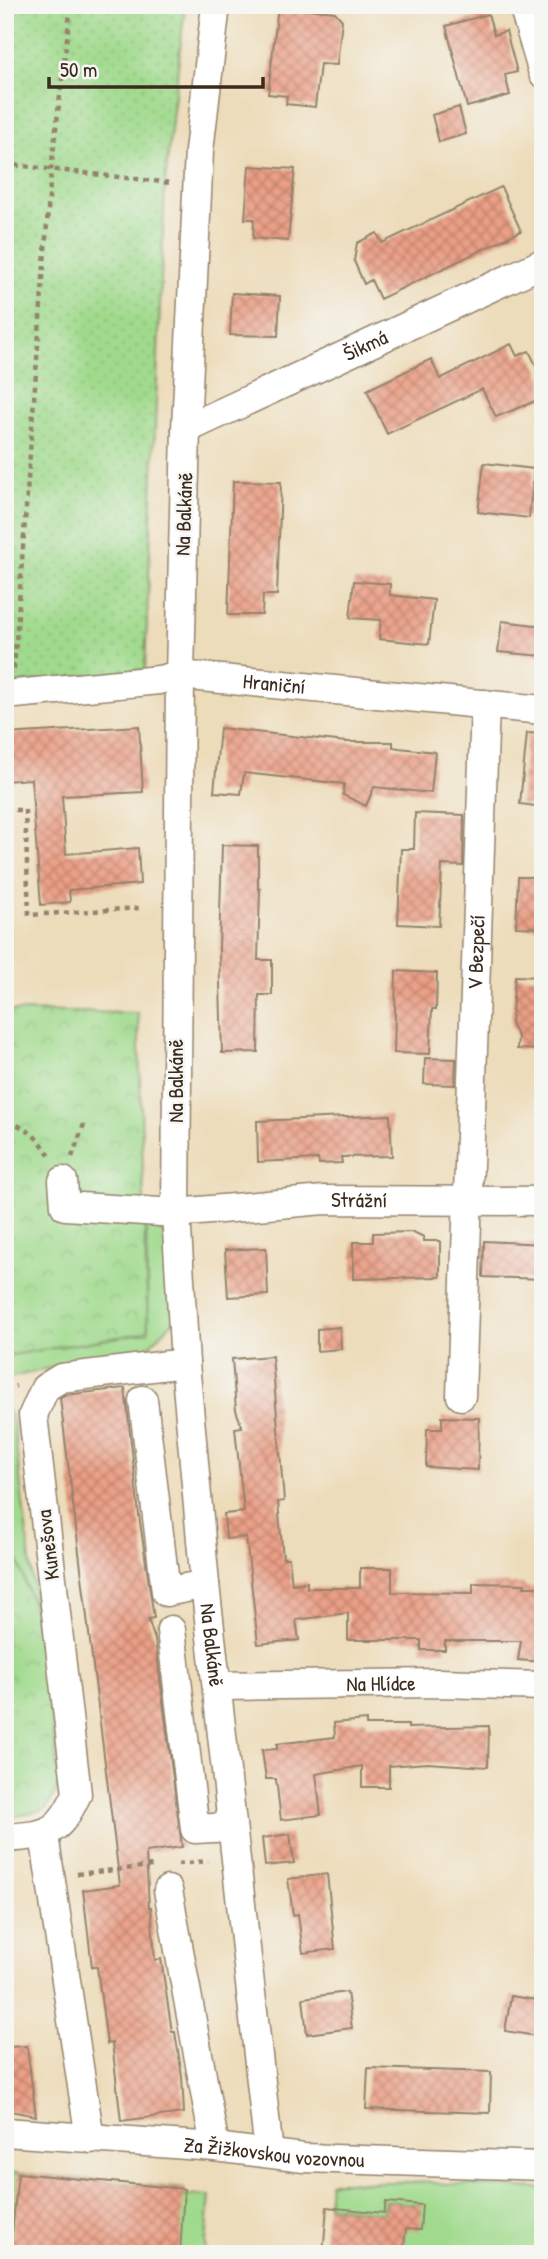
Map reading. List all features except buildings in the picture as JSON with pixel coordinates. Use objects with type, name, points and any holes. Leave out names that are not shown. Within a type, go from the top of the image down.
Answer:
[{"type":"street","name":"Na Balkáně","points":[[216,5],[197,182],[186,429],[180,675],[176,1213],[185,1363],[205,1584],[269,2153]]},
{"type":"street","points":[[523,5],[543,72]]},
{"type":"street","name":"Šikmá","points":[[186,429],[543,263]]},
{"type":"street","name":"Hraniční","points":[[8,694],[159,680],[180,675],[543,710]]},
{"type":"street","name":"V Bezpečí","points":[[461,1396],[485,704]]},
{"type":"street","name":"Strážní","points":[[63,1181],[65,1206],[176,1213],[324,1200],[543,1200]]},
{"type":"street","name":"Kunešova","points":[[44,1835],[67,1815],[77,1794],[33,1415],[45,1388],[61,1378],[185,1363]]},
{"type":"street","points":[[143,1400],[166,1592],[205,1584]]},
{"type":"street","points":[[171,1630],[195,1829],[232,1827]]},
{"type":"street","name":"Na Hlídce","points":[[218,1686],[439,1683],[543,1686]]},
{"type":"street","points":[[5,1838],[44,1835],[90,2139]]},
{"type":"street","points":[[165,1873],[215,2147]]},
{"type":"street","name":"Za Žižkovskou vozovnou","points":[[5,2132],[215,2147],[304,2158],[543,2166]]},
{"type":"path","points":[[8,694],[51,170],[71,5]]},
{"type":"path","points":[[5,164],[165,183],[197,182]]},
{"type":"path","points":[[5,810],[26,810],[29,915],[140,908]]},
{"type":"path","points":[[8,1121],[24,1127],[43,1145],[63,1181]]},
{"type":"path","points":[[50,1877],[165,1873],[236,1858]]},
{"type":"green space","points":[[5,5],[185,5],[165,183],[145,670],[5,685]]},
{"type":"green space","points":[[5,1011],[138,1013],[148,1332],[5,1356]]},
{"type":"green space","points":[[146,1222],[168,1237],[176,1319],[147,1348],[5,1379],[5,1356],[148,1332]]},
{"type":"green space","points":[[5,1404],[13,1421],[37,1618],[5,1522]]},
{"type":"green space","points":[[5,1522],[37,1618],[60,1784],[46,1809],[5,1819]]},
{"type":"green space","points":[[5,2172],[184,2189],[184,2195],[210,2196],[205,2254],[5,2254]]},
{"type":"green space","points":[[330,2182],[417,2182],[543,2189],[543,2254],[402,2254],[405,2228],[419,2229],[421,2205],[385,2201],[383,2213],[328,2206]]}]
